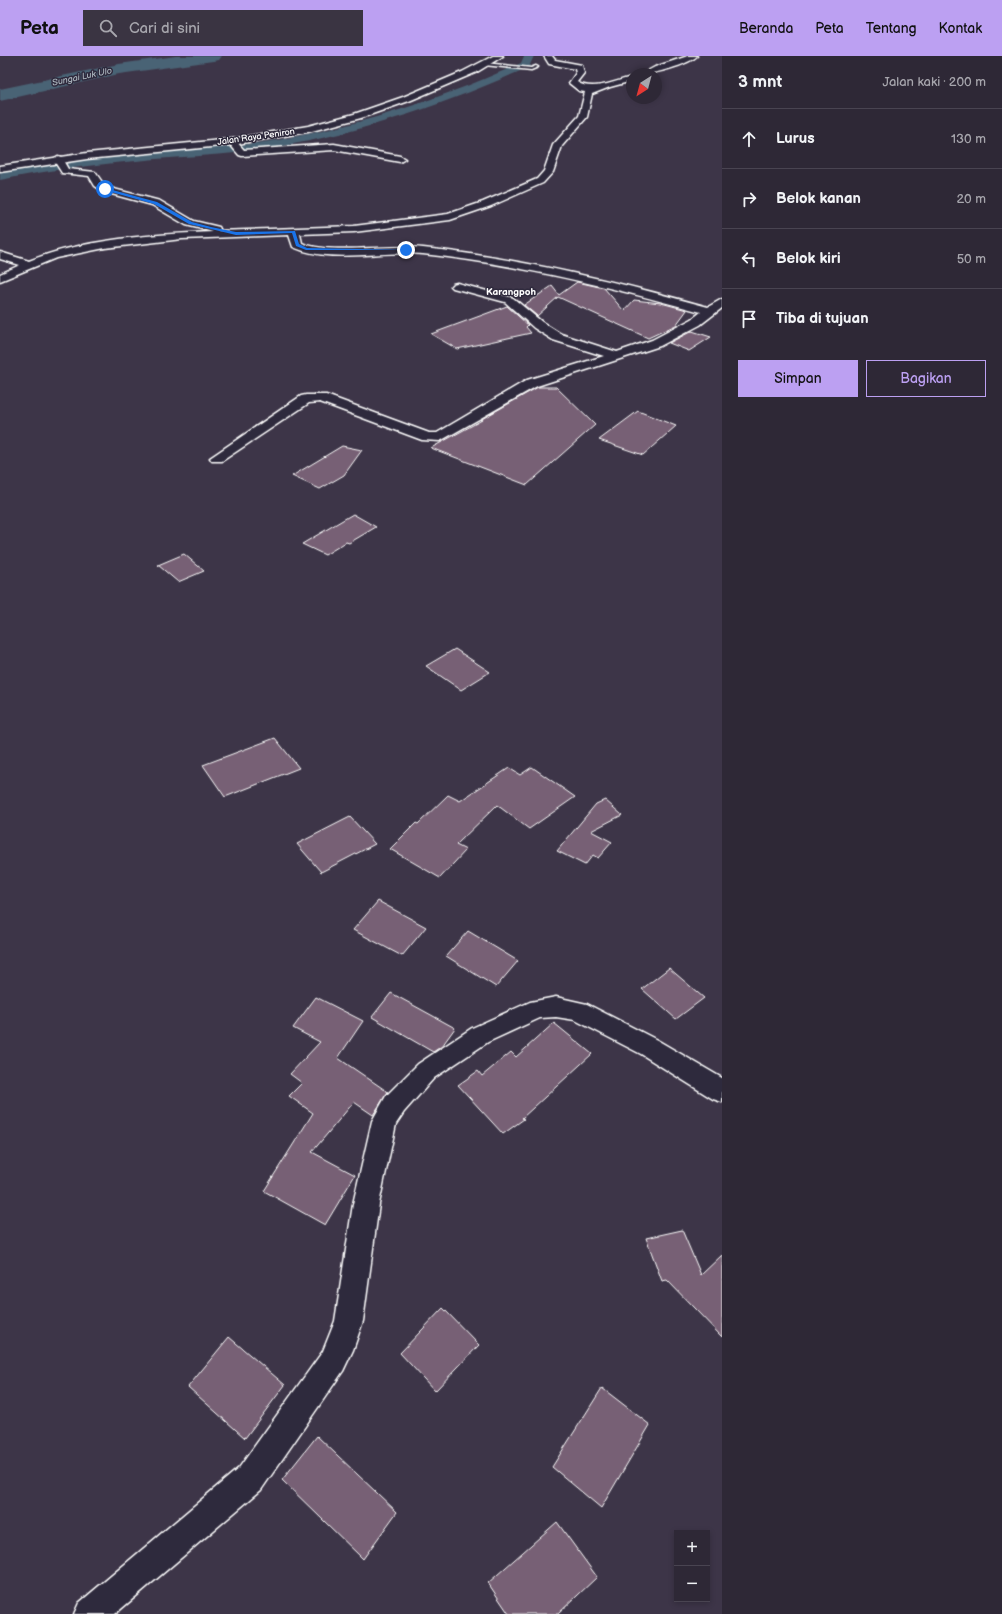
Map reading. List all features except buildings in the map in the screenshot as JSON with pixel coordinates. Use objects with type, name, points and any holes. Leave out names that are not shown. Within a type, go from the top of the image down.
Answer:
[{"type":"main road","name":"Jalan Raya Peniron","points":[[0,169],[61,165],[235,146],[368,113],[408,99],[485,64],[499,56]]},
{"type":"street","points":[[548,56],[552,62],[579,67],[580,73],[573,83],[582,89],[594,90]]},
{"type":"street","points":[[658,68],[684,61],[693,56]]},
{"type":"street","points":[[0,278],[30,264],[66,252],[105,245],[182,236],[354,229],[450,216],[487,204],[540,181],[548,172],[558,145],[583,117],[588,94],[607,85],[626,80]]},
{"type":"street","points":[[235,146],[242,153],[337,147],[387,158],[400,159]]},
{"type":"street","points":[[61,165],[92,174],[98,184],[107,190],[156,203],[192,224],[236,234]]},
{"type":"street","points":[[294,232],[297,245],[306,249],[422,251],[537,268],[628,288],[710,311]]},
{"type":"street","points":[[0,255],[30,264]]},
{"type":"street","points":[[457,286],[509,300],[538,325],[557,337],[615,355]]},
{"type":"street","points":[[217,458],[306,399],[321,398],[427,437],[440,437],[532,383],[656,343],[681,332],[722,302]]},
{"type":"street","points":[[90,1614],[250,1479],[333,1361],[339,1350],[349,1321],[366,1204],[384,1121],[395,1104],[426,1071],[480,1035],[538,1009],[556,1007],[579,1011],[649,1047],[722,1091]]},
{"type":"lane","points":[[485,64],[526,69],[533,69],[536,67]]},
{"type":"waterway","name":"Sungai Luk Ulo","points":[[0,95],[119,69],[213,56]]},
{"type":"waterway","points":[[0,176],[78,163],[257,146],[338,131],[402,113],[464,91],[525,65],[529,56]]},
{"type":"district","name":"Karangpoh","points":[[511,292]]},
{"type":"route","points":[[105,189],[156,203],[190,223],[236,234],[294,232],[297,245],[306,249],[406,250]]}]
